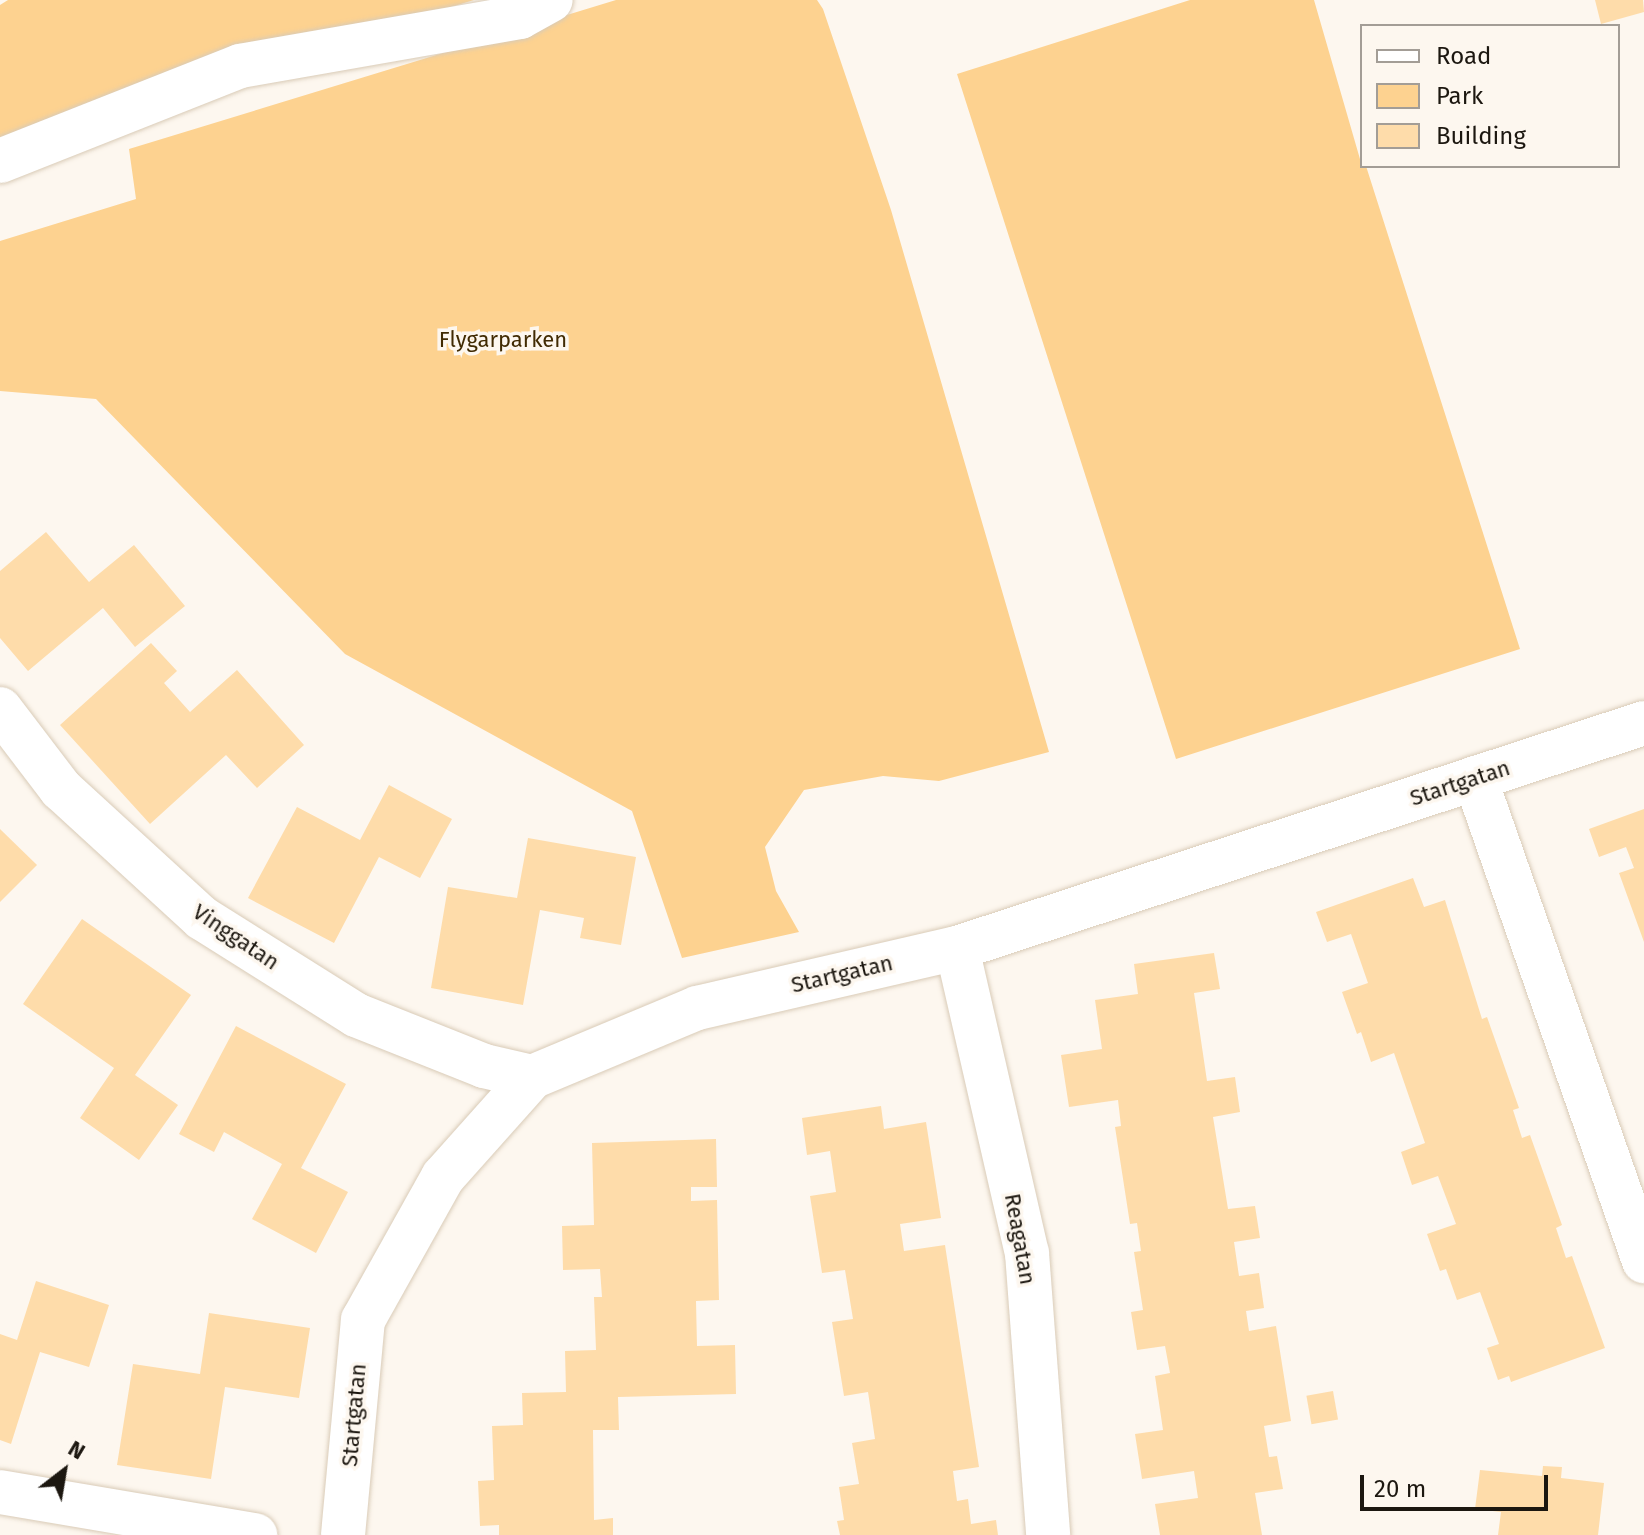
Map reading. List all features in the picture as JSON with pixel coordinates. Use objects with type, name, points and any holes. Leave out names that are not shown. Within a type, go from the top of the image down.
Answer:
[{"type":"street","points":[[0,161],[240,66],[520,17],[551,0]]},
{"type":"street","name":"Vinggatan","points":[[0,709],[61,789],[202,918],[356,1015],[484,1066],[532,1077]]},
{"type":"street","name":"Startgatan","points":[[343,1535],[363,1320],[443,1177],[532,1077],[697,1008],[957,948],[1644,723]]},
{"type":"street","points":[[1475,778],[1644,1261]]},
{"type":"street","name":"Reagatan","points":[[957,948],[1027,1253],[1048,1535]]},
{"type":"street","points":[[0,1492],[255,1535]]},
{"type":"green space","points":[[8,0],[474,0],[0,144],[0,5]]},
{"type":"green space","name":"Flygarparken","points":[[616,0],[817,0],[823,9],[891,210],[1049,752],[939,781],[883,776],[804,790],[765,847],[776,891],[799,932],[682,958],[632,811],[345,654],[96,399],[0,391],[0,241],[136,199],[129,149]]},
{"type":"green space","points":[[1190,0],[1314,0],[1360,168],[1367,168],[1520,649],[1176,759],[957,74]]},
{"type":"building","points":[[1595,0],[1643,0],[1644,12],[1601,24]]},
{"type":"building","points":[[46,532],[89,582],[134,545],[185,606],[135,647],[103,608],[28,671],[0,638],[0,571]]},
{"type":"building","points":[[151,643],[177,671],[164,683],[190,712],[237,670],[304,745],[257,788],[226,755],[150,824],[60,725]]},
{"type":"building","points":[[389,785],[452,819],[420,878],[379,857],[334,943],[248,898],[297,807],[360,840]]},
{"type":"building","points":[[1644,809],[1644,942],[1619,873],[1634,868],[1626,847],[1599,857],[1589,829]]},
{"type":"building","points":[[0,829],[37,865],[0,902]]},
{"type":"building","points":[[528,838],[636,857],[621,945],[580,938],[584,918],[540,910],[523,1005],[431,988],[448,887],[517,898]]},
{"type":"building","points":[[1413,878],[1424,907],[1445,900],[1482,1019],[1487,1017],[1519,1108],[1513,1110],[1522,1138],[1530,1135],[1562,1225],[1556,1228],[1566,1258],[1572,1256],[1605,1348],[1511,1382],[1509,1376],[1498,1380],[1487,1348],[1499,1344],[1480,1292],[1457,1300],[1446,1269],[1440,1271],[1427,1234],[1456,1224],[1438,1176],[1412,1185],[1401,1152],[1425,1143],[1394,1053],[1371,1062],[1361,1032],[1357,1034],[1342,992],[1368,983],[1351,934],[1327,942],[1316,912]]},
{"type":"building","points":[[82,919],[191,995],[135,1075],[178,1105],[139,1160],[80,1118],[114,1068],[23,1004]]},
{"type":"building","points":[[1214,953],[1220,989],[1194,993],[1207,1081],[1235,1077],[1240,1112],[1213,1117],[1228,1209],[1255,1206],[1260,1238],[1234,1242],[1239,1276],[1259,1273],[1264,1308],[1246,1311],[1249,1331],[1276,1326],[1291,1421],[1264,1426],[1269,1457],[1277,1456],[1283,1489],[1255,1493],[1262,1535],[1160,1535],[1155,1504],[1198,1498],[1194,1471],[1142,1479],[1135,1434],[1163,1430],[1155,1376],[1170,1373],[1165,1346],[1137,1350],[1131,1312],[1143,1310],[1134,1252],[1141,1251],[1137,1223],[1130,1224],[1115,1127],[1121,1126],[1118,1100],[1069,1107],[1061,1055],[1102,1049],[1095,1000],[1138,994],[1134,964]]},
{"type":"building","points":[[236,1026],[346,1084],[301,1168],[348,1192],[316,1253],[252,1219],[282,1164],[224,1132],[214,1152],[179,1134]]},
{"type":"building","points":[[881,1106],[884,1129],[926,1122],[941,1218],[900,1224],[904,1251],[945,1245],[979,1467],[953,1471],[957,1501],[968,1499],[971,1524],[996,1520],[998,1535],[840,1535],[837,1521],[844,1520],[839,1487],[859,1484],[852,1443],[875,1439],[868,1392],[844,1396],[832,1322],[853,1319],[845,1270],[822,1273],[810,1196],[836,1192],[830,1151],[807,1155],[802,1118]]},
{"type":"building","points":[[716,1139],[717,1187],[691,1187],[691,1201],[717,1200],[719,1300],[696,1301],[697,1346],[735,1345],[736,1394],[618,1397],[619,1430],[593,1430],[594,1520],[613,1518],[613,1535],[499,1535],[499,1525],[480,1526],[478,1481],[494,1480],[492,1426],[523,1425],[522,1393],[566,1392],[565,1351],[596,1350],[594,1297],[602,1297],[600,1269],[563,1270],[562,1226],[594,1225],[592,1143]]},
{"type":"building","points":[[36,1281],[109,1305],[89,1367],[40,1352],[11,1444],[0,1440],[0,1334],[17,1340]]},
{"type":"building","points":[[209,1313],[310,1328],[299,1398],[225,1387],[211,1479],[117,1465],[133,1364],[200,1374]]},
{"type":"building","points":[[1333,1391],[1338,1420],[1311,1424],[1306,1396]]},
{"type":"building","points":[[1543,1466],[1562,1467],[1561,1478],[1604,1483],[1598,1535],[1498,1535],[1501,1512],[1475,1509],[1480,1470],[1542,1476]]}]
